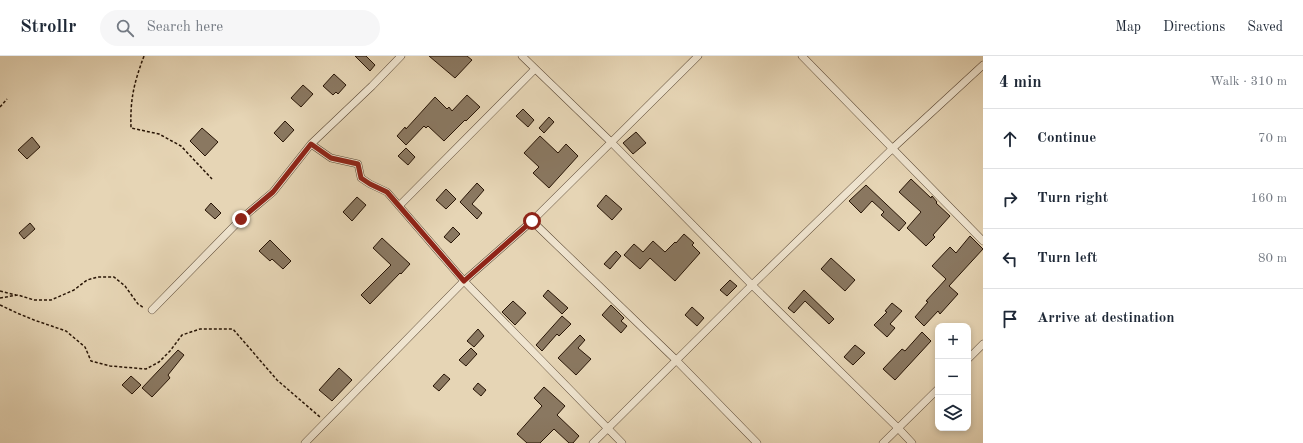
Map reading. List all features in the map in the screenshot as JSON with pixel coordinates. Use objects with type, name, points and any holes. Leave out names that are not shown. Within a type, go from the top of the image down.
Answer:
[{"type":"street","points":[[152,310],[241,219],[273,192],[311,144],[401,56]]},
{"type":"street","points":[[522,56],[611,142],[752,285],[912,443]]},
{"type":"street","points":[[305,443],[464,281],[532,221],[698,56]]},
{"type":"street","points":[[802,56],[983,241]]},
{"type":"street","points":[[593,443],[893,148],[983,65]]},
{"type":"street","points":[[399,206],[536,69]]},
{"type":"street","points":[[311,144],[331,158],[358,164],[361,178],[387,192],[464,281],[622,443]]},
{"type":"street","points":[[532,221],[676,360],[757,443]]},
{"type":"street","points":[[971,356],[983,344]]},
{"type":"street","points":[[883,443],[935,392]]},
{"type":"path","points":[[144,56],[135,80],[130,107],[131,128],[159,134],[181,146],[212,179]]},
{"type":"path","points":[[0,107],[6,99]]},
{"type":"path","points":[[0,292],[18,295],[34,300],[50,300],[74,290],[87,280],[98,277],[114,277],[125,286],[138,304],[145,309],[152,310]]},
{"type":"path","points":[[0,298],[18,295]]},
{"type":"path","points":[[0,304],[34,320],[66,331],[85,347],[91,361],[110,366],[146,369],[159,362],[170,351],[182,335],[200,329],[234,329],[277,380],[326,422]]},
{"type":"building","points":[[355,56],[366,56],[375,65],[370,71]]},
{"type":"building","points":[[429,56],[467,56],[472,60],[455,78]]},
{"type":"building","points":[[334,74],[346,85],[338,94],[336,92],[333,95],[323,86]]},
{"type":"building","points":[[303,85],[313,94],[301,107],[291,98]]},
{"type":"building","points":[[467,95],[480,107],[444,141],[428,126],[426,128],[424,126],[406,145],[397,136],[405,127],[406,129],[435,97],[447,109],[449,107],[452,111]]},
{"type":"building","points":[[523,109],[534,120],[528,127],[516,116]]},
{"type":"building","points":[[549,117],[554,122],[544,133],[539,128]]},
{"type":"building","points":[[285,121],[294,130],[283,142],[274,133]]},
{"type":"building","points":[[202,128],[218,142],[205,156],[190,141]]},
{"type":"building","points":[[636,132],[646,143],[633,154],[623,143]]},
{"type":"building","points":[[540,136],[558,153],[566,144],[578,156],[549,188],[533,173],[539,167],[524,153]]},
{"type":"building","points":[[32,137],[40,147],[27,159],[18,150]]},
{"type":"building","points":[[406,148],[415,157],[408,165],[398,156]]},
{"type":"building","points":[[911,179],[931,198],[932,196],[937,202],[936,203],[950,216],[933,235],[935,237],[926,246],[907,228],[921,212],[899,192]]},
{"type":"building","points":[[477,183],[484,190],[472,204],[482,213],[477,219],[460,202]]},
{"type":"building","points":[[866,185],[906,223],[899,231],[881,215],[884,212],[872,201],[861,213],[849,201]]},
{"type":"building","points":[[446,189],[456,199],[446,209],[436,200]]},
{"type":"building","points":[[606,195],[622,209],[612,220],[597,206]]},
{"type":"building","points":[[357,197],[366,205],[352,221],[343,212]]},
{"type":"building","points":[[211,203],[221,213],[215,219],[205,210]]},
{"type":"building","points":[[30,223],[35,229],[24,239],[19,233]]},
{"type":"building","points":[[453,227],[460,234],[451,243],[444,237]]},
{"type":"building","points":[[684,234],[694,243],[692,245],[700,253],[675,281],[650,258],[640,269],[624,255],[634,244],[643,252],[653,241],[665,252]]},
{"type":"building","points":[[970,236],[983,249],[949,286],[958,294],[940,314],[938,311],[924,326],[915,317],[928,302],[926,301],[946,279],[932,266],[950,247],[956,253]]},
{"type":"building","points":[[382,238],[410,264],[370,304],[361,295],[391,265],[373,248]]},
{"type":"building","points":[[270,240],[291,261],[283,269],[272,259],[270,261],[259,251]]},
{"type":"building","points":[[616,251],[621,256],[610,269],[604,264]]},
{"type":"building","points":[[831,258],[855,280],[845,291],[821,269]]},
{"type":"building","points":[[730,280],[737,286],[727,296],[720,290]]},
{"type":"building","points":[[548,290],[568,308],[562,314],[543,296]]},
{"type":"building","points":[[804,290],[834,319],[829,324],[805,301],[794,313],[788,308]]},
{"type":"building","points":[[513,301],[526,313],[515,325],[502,312]]},
{"type":"building","points":[[892,303],[902,311],[890,324],[895,328],[887,337],[874,325],[887,312],[885,311]]},
{"type":"building","points":[[611,305],[624,318],[621,321],[627,326],[621,333],[602,315]]},
{"type":"building","points":[[692,307],[704,318],[697,326],[685,315]]},
{"type":"building","points":[[562,316],[571,324],[559,336],[557,334],[542,351],[536,345]]},
{"type":"building","points":[[478,329],[484,336],[474,347],[467,341]]},
{"type":"building","points":[[922,332],[931,341],[895,380],[883,369],[902,349],[905,351]]},
{"type":"building","points":[[580,335],[585,340],[578,348],[591,359],[576,375],[558,358]]},
{"type":"building","points":[[855,345],[865,353],[853,365],[844,357]]},
{"type":"building","points":[[471,348],[477,354],[466,366],[459,360]]},
{"type":"building","points":[[178,350],[184,355],[168,375],[170,378],[152,397],[142,388]]},
{"type":"building","points":[[339,368],[352,380],[332,401],[319,390]]},
{"type":"building","points":[[444,374],[450,379],[439,391],[433,386]]},
{"type":"building","points":[[131,376],[141,385],[132,394],[122,385]]},
{"type":"building","points":[[478,383],[486,390],[481,396],[473,389]]},
{"type":"building","points":[[544,387],[565,406],[557,415],[579,436],[573,443],[569,443],[554,429],[540,443],[527,443],[517,434],[542,406],[534,398]]},
{"type":"route","points":[[241,219],[273,192],[311,144],[331,158],[358,164],[361,178],[387,192],[464,281],[532,221]]}]
